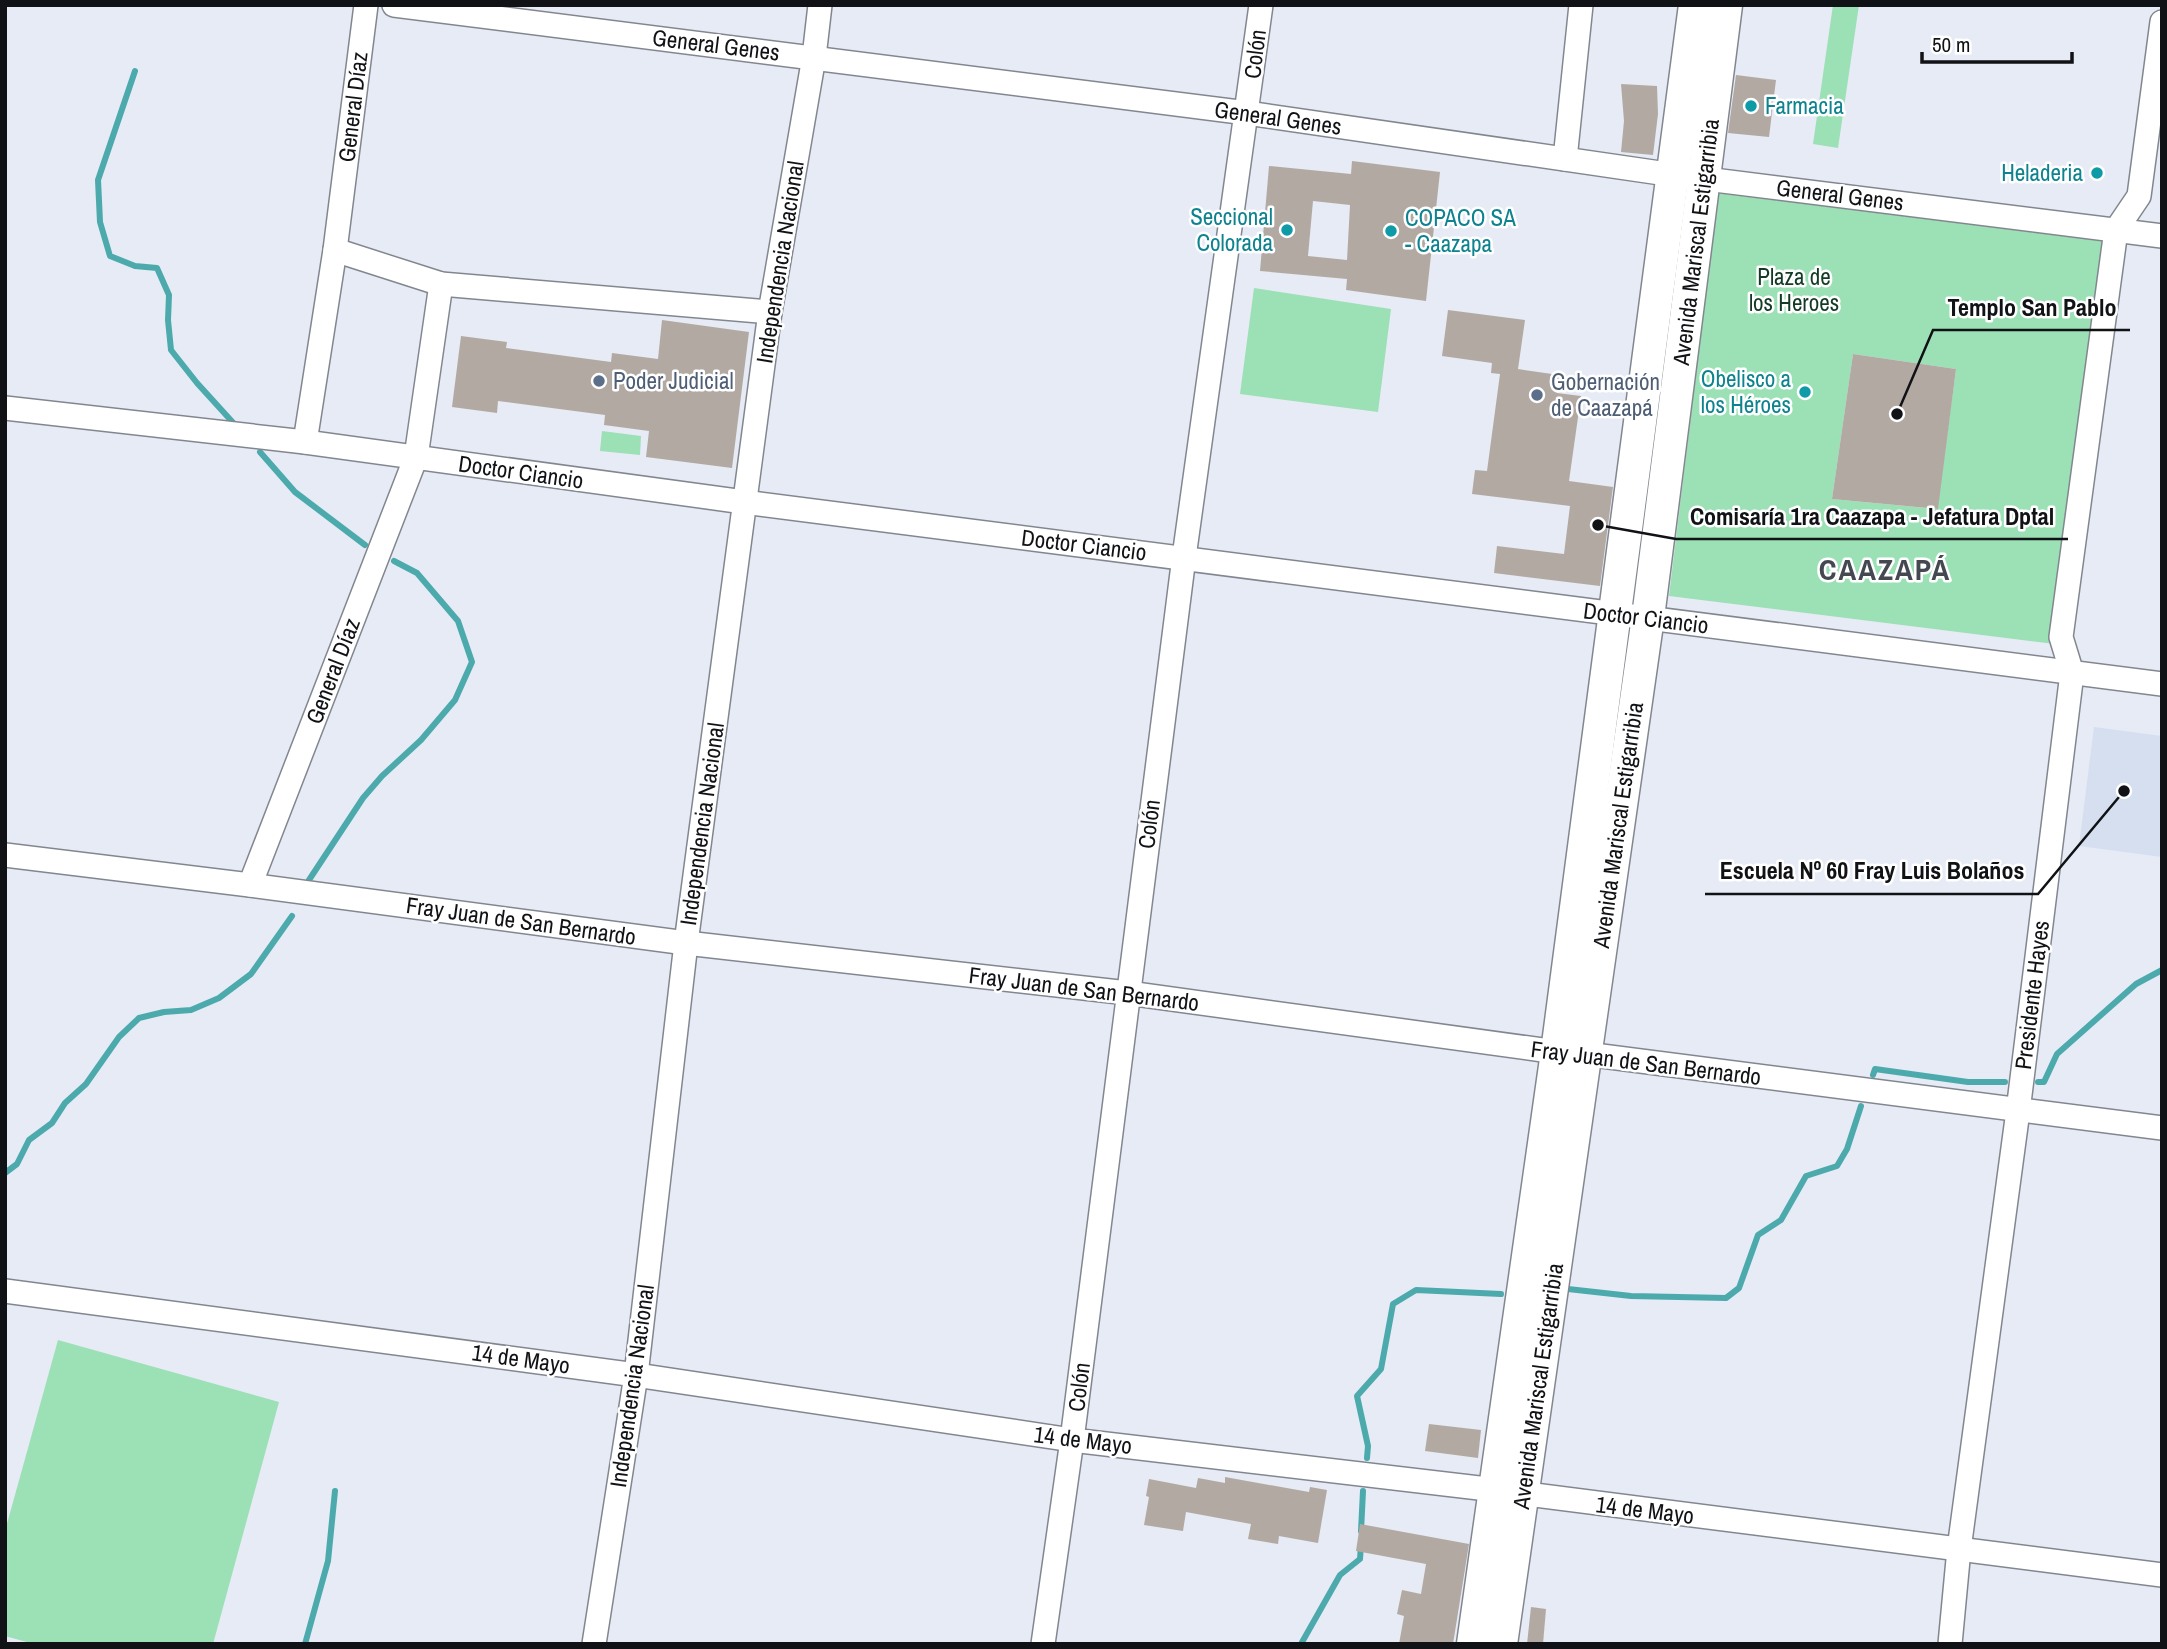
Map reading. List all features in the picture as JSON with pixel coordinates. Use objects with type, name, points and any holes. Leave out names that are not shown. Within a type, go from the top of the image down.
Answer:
[{"type":"main road","name":"Avenida Mariscal Estigarribia","points":[[1572,1053],[1616,614],[1695,5]]},
{"type":"main road","name":"Avenida Mariscal Estigarribia","points":[[1501,1644],[1509,1492],[1572,1053],[1648,617],[1726,5]]},
{"type":"main road","name":"Avenida Mariscal Estigarribia","points":[[1473,1644],[1509,1492]]},
{"type":"street","name":"General Díaz","points":[[305,442],[335,250],[366,5]]},
{"type":"street","name":"General Genes","points":[[394,5],[1247,113],[1674,175],[2162,236]]},
{"type":"street","name":"Independencia Nacional","points":[[594,1644],[636,1375],[686,943],[770,312],[814,57],[820,5]]},
{"type":"street","name":"Colón","points":[[1043,1644],[1072,1440],[1184,557],[1261,5]]},
{"type":"street","points":[[1565,159],[1581,5]]},
{"type":"street","name":"Presidente Hayes","points":[[1950,1644],[1959,1549],[2018,1111],[2072,673],[2061,637],[2116,230],[2139,196],[2162,22]]},
{"type":"street","points":[[335,250],[441,284],[770,312]]},
{"type":"street","name":"General Díaz","points":[[250,885],[416,457],[441,284]]},
{"type":"street","name":"Doctor Ciancio","points":[[5,408],[305,442],[744,502],[2162,684]]},
{"type":"street","name":"Fray Juan de San Bernardo","points":[[5,855],[686,943],[1128,993],[2162,1128]]},
{"type":"street","name":"14 de Mayo","points":[[5,1291],[636,1375],[1072,1440],[1509,1492],[2162,1575]]},
{"type":"shaded area","points":[[2094,727],[2162,736],[2162,857],[2079,846]]},
{"type":"green space","points":[[1833,5],[1859,5],[1838,148],[1813,144]]},
{"type":"green space","name":"Plaza de los Heroes","points":[[1718,193],[2103,241],[2055,644],[1669,596]],"holes":[[[1853,354],[1956,369],[1937,509],[1832,499]]]},
{"type":"green space","points":[[1254,288],[1391,309],[1378,412],[1240,394]]},
{"type":"green space","points":[[602,431],[641,436],[640,455],[600,451]]},
{"type":"green space","points":[[58,1340],[279,1402],[213,1644],[34,1644],[5,1636],[5,1531]]},
{"type":"building","name":"Farmacia","points":[[1736,75],[1776,80],[1769,137],[1728,133]]},
{"type":"building","points":[[1621,84],[1657,86],[1658,114],[1653,155],[1621,152],[1624,121]]},
{"type":"building","name":"COPACO SA - Caazapa","points":[[1352,161],[1440,172],[1426,301],[1346,290],[1347,279],[1260,271],[1269,166],[1351,174]],"holes":[[[1313,201],[1350,205],[1347,260],[1308,256]]]},
{"type":"building","points":[[1448,310],[1525,320],[1518,369],[1559,375],[1557,393],[1581,396],[1569,481],[1613,487],[1600,586],[1494,573],[1497,546],[1564,554],[1570,506],[1472,494],[1475,470],[1487,471],[1500,374],[1491,373],[1492,363],[1442,356]]},
{"type":"building","name":"Poder Judicial","points":[[662,320],[749,332],[732,468],[646,457],[649,431],[604,425],[605,415],[498,401],[497,413],[452,407],[461,336],[507,342],[506,348],[611,362],[612,353],[658,359]]},
{"type":"building","points":[[1853,354],[1956,369],[1938,509],[1832,499]]},
{"type":"building","points":[[1429,1424],[1481,1430],[1478,1458],[1425,1451]]},
{"type":"building","points":[[1225,1477],[1309,1492],[1310,1487],[1327,1490],[1318,1543],[1279,1536],[1278,1544],[1248,1539],[1251,1524],[1186,1512],[1183,1531],[1144,1525],[1149,1479],[1196,1488],[1198,1478],[1225,1483]]},
{"type":"building","points":[[1360,1524],[1469,1544],[1453,1644],[1399,1644],[1404,1616],[1397,1614],[1402,1590],[1421,1594],[1426,1564],[1356,1551]]},
{"type":"building","points":[[1531,1607],[1546,1609],[1543,1644],[1527,1644]]},
{"type":"waterway","points":[[135,71],[98,180],[100,222],[110,256],[135,266],[157,268],[169,295],[171,350],[237,427]]},
{"type":"waterway","points":[[260,452],[295,492],[365,545]]},
{"type":"waterway","points":[[309,880],[363,798],[382,776],[421,740],[455,700],[472,662],[458,621],[417,573],[394,561]]},
{"type":"waterway","points":[[5,1173],[17,1164],[29,1140],[52,1123],[65,1103],[86,1084],[119,1037],[139,1018],[164,1012],[191,1010],[219,998],[251,974],[292,916]]},
{"type":"waterway","points":[[2038,1082],[2044,1082],[2057,1054],[2136,984],[2162,970]]},
{"type":"waterway","points":[[1873,1075],[1875,1069],[1968,1082],[2005,1082]]},
{"type":"waterway","points":[[1568,1289],[1631,1296],[1726,1298],[1739,1288],[1758,1235],[1781,1220],[1806,1176],[1837,1166],[1847,1149],[1861,1106]]},
{"type":"waterway","points":[[1367,1458],[1368,1446],[1357,1396],[1381,1369],[1393,1304],[1416,1290],[1501,1294]]},
{"type":"waterway","points":[[305,1644],[328,1561],[335,1491]]},
{"type":"waterway","points":[[1361,1531],[1363,1491]]},
{"type":"waterway","points":[[1301,1644],[1340,1575],[1360,1559],[1361,1545]]},
{"type":"place","name":"Farmacia","points":[[1751,106]]},
{"type":"place","name":"Heladeria","points":[[2097,173]]},
{"type":"place","name":"Seccional Colorada","points":[[1287,230]]},
{"type":"place","name":"COPACO SA - Caazapa","points":[[1391,231]]},
{"type":"place","name":"Poder Judicial","points":[[599,381]]},
{"type":"place","name":"Obelisco a los Héroes","points":[[1805,392]]},
{"type":"place","name":"Gobernación de Caazapá","points":[[1537,395]]},
{"type":"place","name":"Templo San Pablo","points":[[1897,414]]},
{"type":"place","name":"Comisaría 1ra Caazapa - Jefatura Dptal","points":[[1598,525]]},
{"type":"place","name":"Escuela Nº 60 Fray Luis Bolaños","points":[[2124,791]]},
{"type":"district","name":"CAAZAPÁ","points":[[1885,570]]}]
